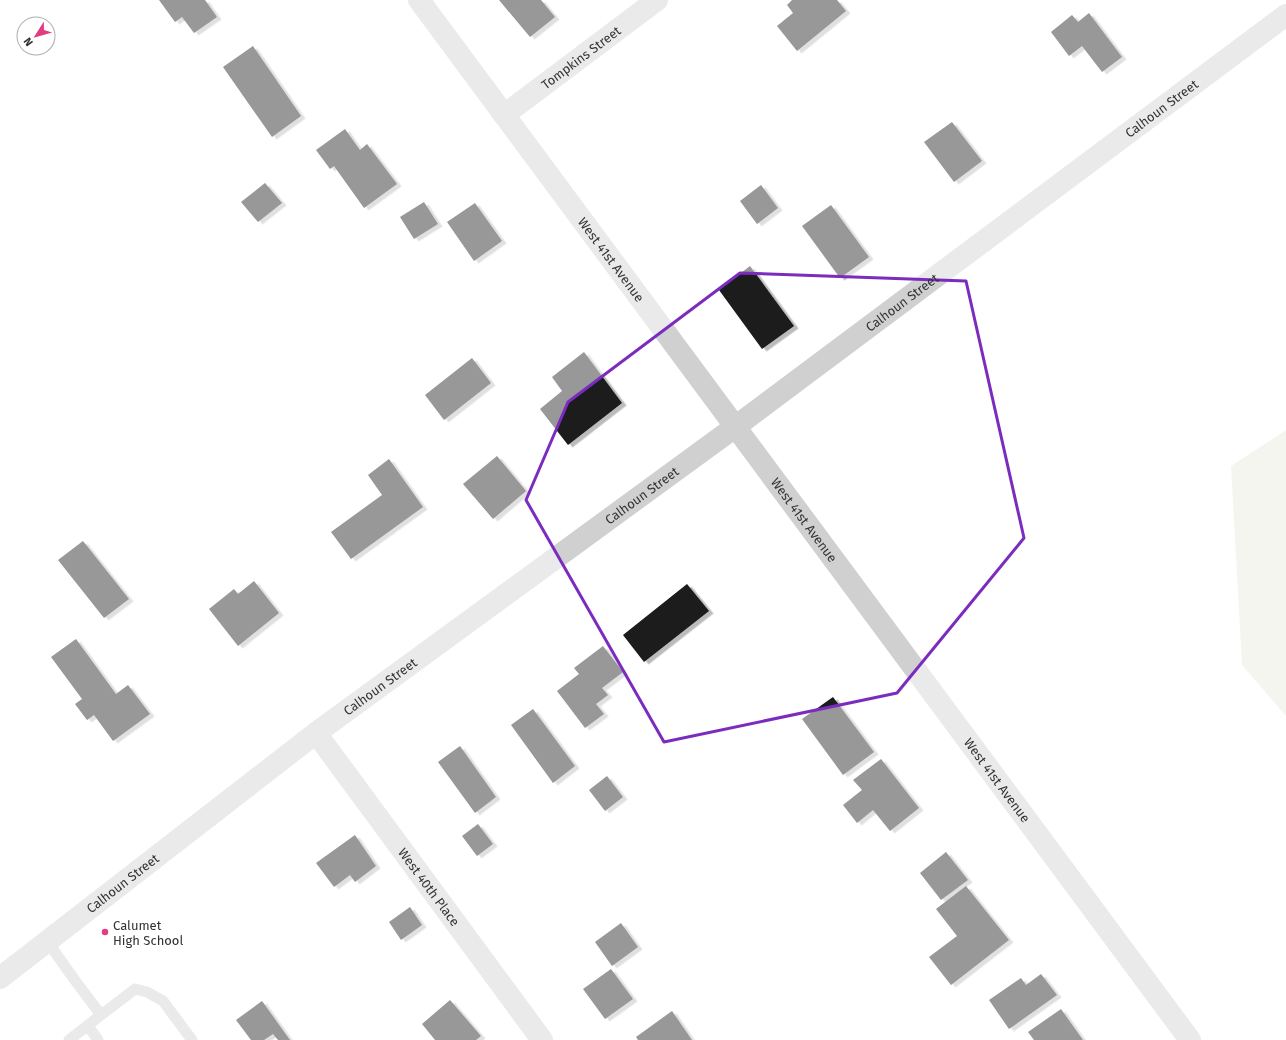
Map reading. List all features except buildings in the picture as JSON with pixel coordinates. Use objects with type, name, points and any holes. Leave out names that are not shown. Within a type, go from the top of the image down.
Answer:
[{"type":"street","name":"West 41st Avenue","points":[[419,0],[1190,1040]]},
{"type":"street","name":"Tompkins Street","points":[[504,115],[657,0]]},
{"type":"street","name":"Calhoun Street","points":[[0,978],[316,733],[735,427],[1286,15]]},
{"type":"street","name":"West 40th Place","points":[[316,733],[542,1040]]},
{"type":"lane","points":[[48,941],[101,1015]]},
{"type":"lane","points":[[69,1040],[135,989],[147,992],[163,1001],[192,1040]]},
{"type":"lane","points":[[88,1026],[98,1040]]},
{"type":"highlighted area","points":[[740,273],[966,281],[1024,538],[897,693],[664,742],[526,500],[568,402]]},
{"type":"shaded area","points":[[1286,430],[1286,716],[1242,665],[1231,466]]},
{"type":"place","name":"Calumet High School","points":[[105,932]]}]
